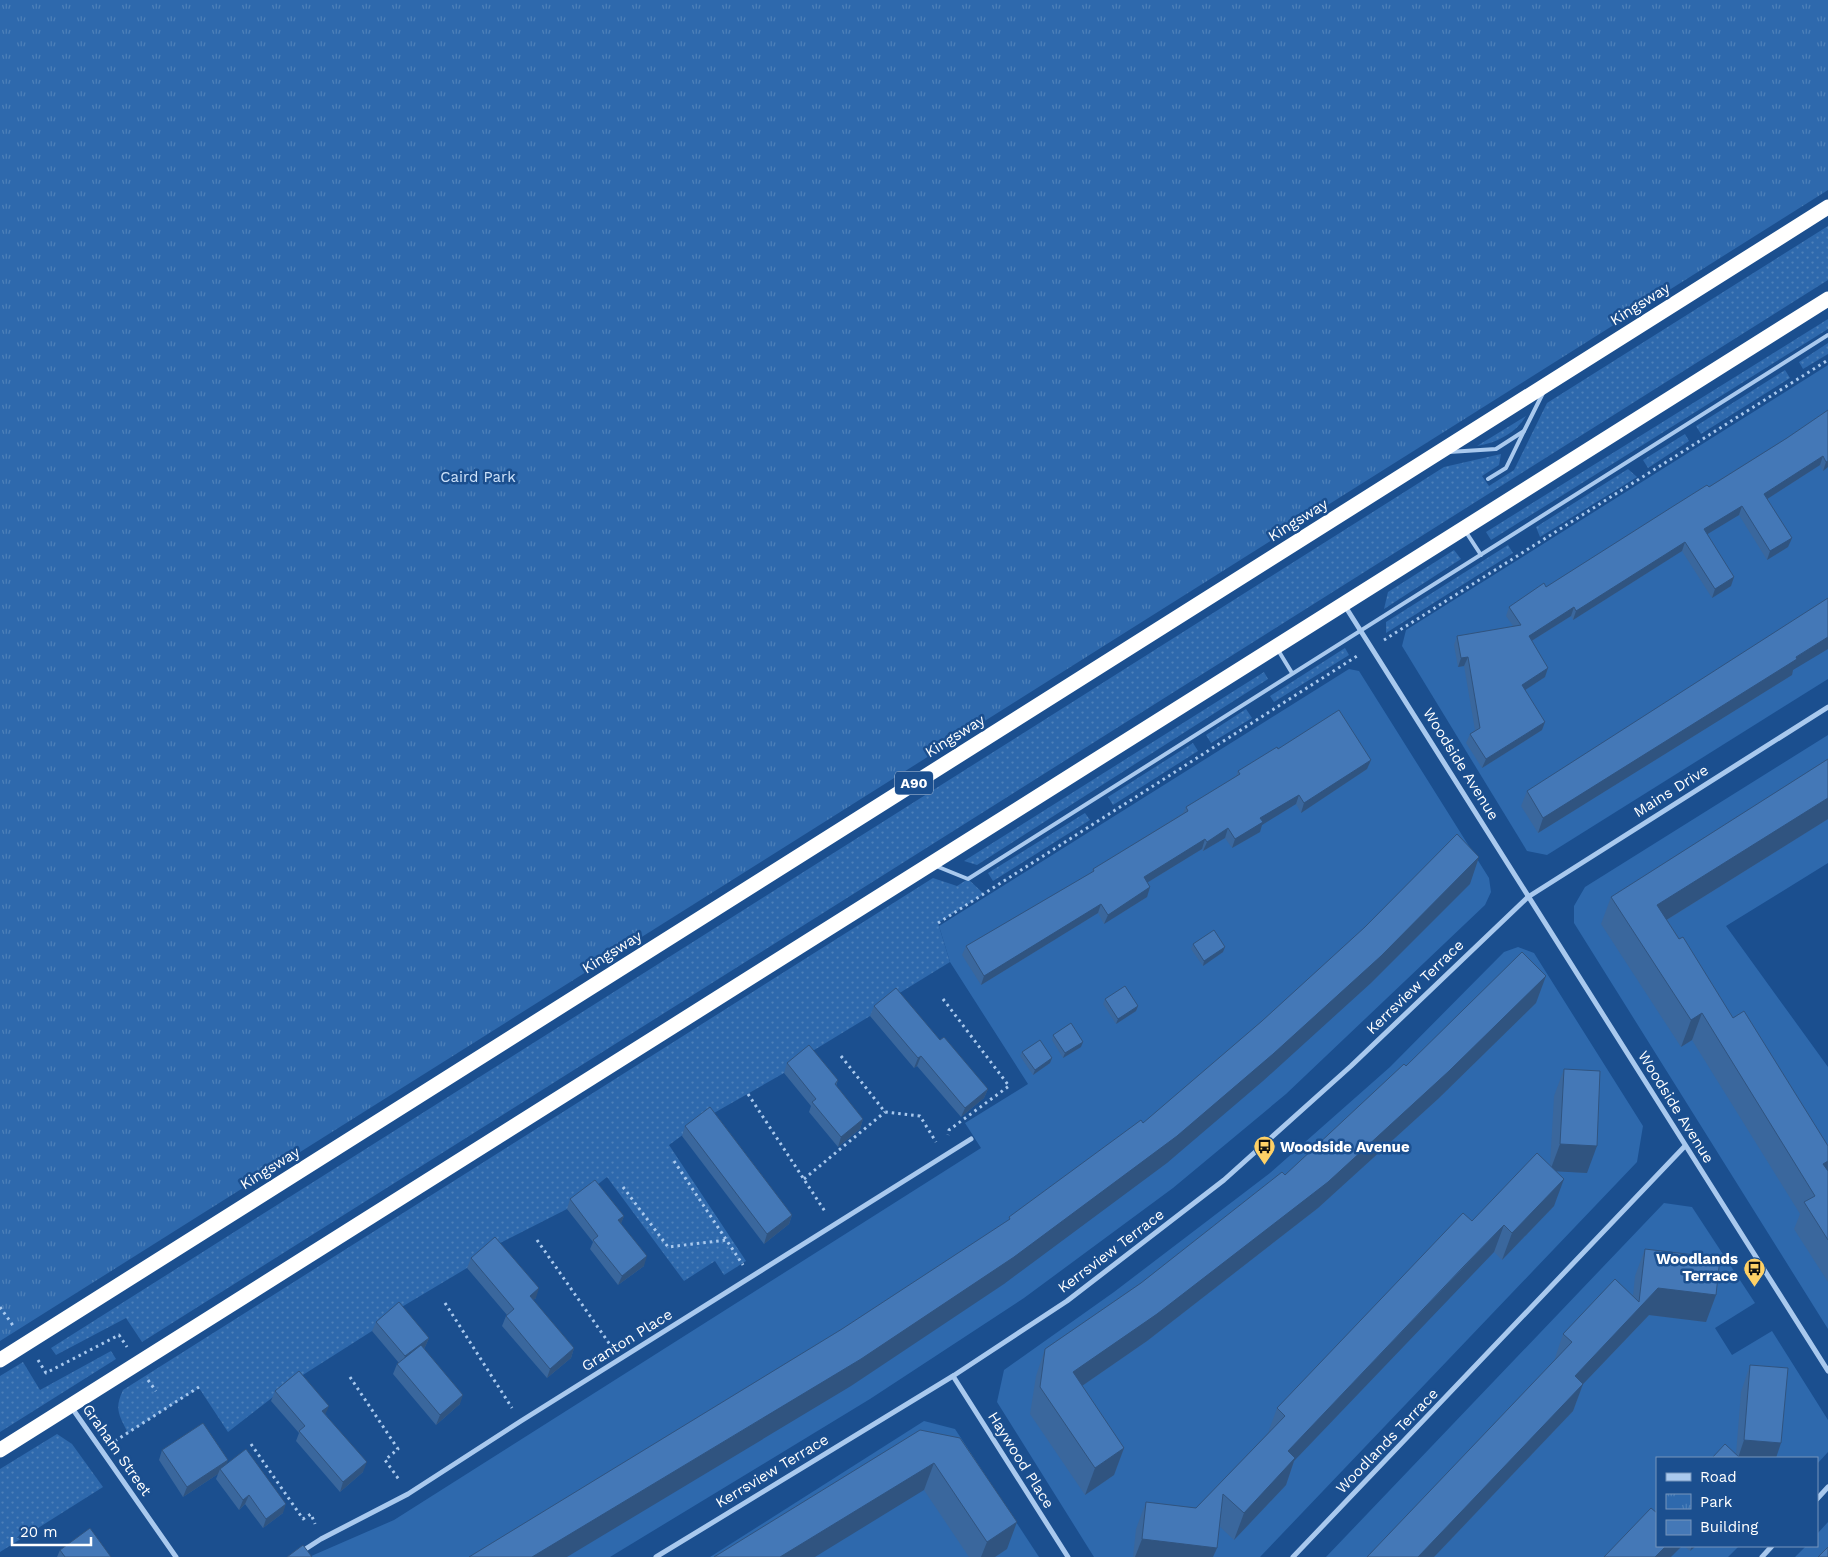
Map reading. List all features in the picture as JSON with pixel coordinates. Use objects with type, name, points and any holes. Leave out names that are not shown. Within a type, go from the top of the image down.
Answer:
[{"type":"highway","name":"Kingsway","points":[[0,1360],[1828,207]]},
{"type":"highway","points":[[0,1450],[1828,299]]},
{"type":"street","name":"Woodside Avenue","points":[[1344,603],[1828,1370]]},
{"type":"street","name":"Mains Drive","points":[[1528,897],[1828,707]]},
{"type":"street","name":"Kerrsview Terrace","points":[[656,1557],[953,1376],[1067,1301],[1224,1180],[1351,1066],[1528,897]]},
{"type":"street","name":"Granton Place","points":[[293,1557],[322,1539],[408,1494],[620,1358],[971,1139]]},
{"type":"street","name":"Woodlands Terrace","points":[[1293,1557],[1685,1146]]},
{"type":"street","name":"Haywood Place","points":[[953,1376],[1068,1557]]},
{"type":"street","name":"Graham Street","points":[[71,1406],[176,1557]]},
{"type":"street","points":[[1818,1497],[1828,1487]]},
{"type":"street","points":[[1762,1557],[1771,1547]]},
{"type":"lane","points":[[930,864],[968,880],[1361,629],[1828,335]]},
{"type":"lane","points":[[1488,479],[1506,468],[1549,382]]},
{"type":"lane","points":[[1437,453],[1496,449],[1524,431]]},
{"type":"lane","points":[[1463,528],[1480,555]]},
{"type":"lane","points":[[1275,646],[1292,673]]},
{"type":"path","points":[[944,999],[1009,1086],[949,1130],[945,1156]]},
{"type":"path","points":[[840,1056],[885,1112],[920,1116],[945,1156]]},
{"type":"path","points":[[748,1094],[834,1225]]},
{"type":"path","points":[[804,1179],[885,1112]]},
{"type":"path","points":[[674,1161],[751,1278]]},
{"type":"path","points":[[623,1187],[668,1247],[727,1240]]},
{"type":"path","points":[[537,1240],[620,1358]]},
{"type":"path","points":[[445,1303],[521,1421]]},
{"type":"path","points":[[26,1343],[46,1373],[119,1336],[156,1391]]},
{"type":"path","points":[[350,1377],[398,1449],[385,1460],[408,1494]]},
{"type":"path","points":[[102,1450],[199,1387]]},
{"type":"path","points":[[251,1444],[303,1519],[311,1514],[322,1539]]},
{"type":"green space","name":"Caird Park","points":[[0,0],[1828,0],[1828,190],[0,1341]]},
{"type":"green space","points":[[1828,226],[1828,280],[142,1342],[126,1318],[56,1355],[51,1348],[1444,467],[1501,454],[1499,465],[1482,476],[1489,486],[1514,470],[1547,403]]},
{"type":"green space","points":[[1828,319],[1828,329],[1491,540],[1486,532]]},
{"type":"green space","points":[[1828,343],[1828,354],[1803,369],[1799,362]]},
{"type":"green space","points":[[1828,365],[1828,679],[1547,855],[1527,851],[1402,646],[1406,630]]},
{"type":"green space","points":[[1785,370],[1790,378],[1701,434],[1696,426]]},
{"type":"green space","points":[[1526,416],[1517,427],[1505,436],[1477,446]]},
{"type":"green space","points":[[1685,434],[1689,441],[1648,468],[1643,460]]},
{"type":"green space","points":[[1628,469],[1637,477],[1540,537],[1536,527]]},
{"type":"green space","points":[[1508,545],[1513,553],[1386,633],[1386,622]]},
{"type":"green space","points":[[1454,550],[1461,559],[1384,609],[1388,592]]},
{"type":"green space","points":[[1345,648],[1349,655],[1274,702],[1270,696]]},
{"type":"green space","points":[[1349,669],[1359,671],[1489,878],[1491,892],[1485,905],[1286,1094],[1173,1188],[1024,1298],[870,1399],[610,1557],[309,1557],[394,1520],[981,1148],[965,1123],[1028,1084],[950,962],[939,926]]},
{"type":"green space","points":[[1264,672],[1268,679],[977,865],[964,861]]},
{"type":"green space","points":[[1246,709],[1252,718],[1211,743],[1206,735]]},
{"type":"green space","points":[[1828,735],[1828,863],[1726,926],[1828,1067],[1828,1329],[1574,923],[1574,906],[1585,887]]},
{"type":"green space","points":[[1193,743],[1198,751],[1113,805],[1108,797]]},
{"type":"green space","points":[[1085,813],[1090,820],[993,881],[988,873]]},
{"type":"green space","points":[[933,878],[957,886],[968,879],[984,894],[938,923],[950,962],[893,997],[870,1016],[806,1055],[784,1073],[707,1117],[669,1145],[746,1261],[724,1275],[715,1261],[684,1281],[607,1177],[567,1209],[492,1247],[467,1268],[395,1311],[372,1331],[295,1380],[228,1432],[199,1388],[128,1433],[118,1407],[123,1390]]},
{"type":"green space","points":[[1518,947],[1534,953],[1643,1126],[1637,1162],[1260,1557],[1094,1557],[997,1402],[1004,1370],[1114,1292],[1270,1173],[1390,1067],[1504,952]]},
{"type":"green space","points":[[1664,1203],[1692,1207],[1755,1303],[1715,1328],[1732,1355],[1772,1331],[1828,1420],[1828,1452],[1818,1463],[1818,1457],[1656,1457],[1656,1547],[1738,1547],[1728,1557],[1326,1557]]},
{"type":"green space","points":[[111,1351],[116,1359],[0,1432],[0,1376],[23,1362],[40,1390]]},
{"type":"green space","points":[[924,1421],[955,1429],[1039,1557],[710,1557]]},
{"type":"green space","points":[[57,1434],[72,1444],[103,1487],[0,1552],[0,1469]]},
{"type":"green space","points":[[1828,1522],[1828,1557],[1795,1557],[1805,1547],[1818,1547],[1818,1533]]},
{"type":"building","points":[[1828,410],[1828,461],[1826,462],[1823,456],[1764,494],[1792,538],[1770,551],[1742,506],[1704,529],[1734,577],[1715,589],[1685,542],[1576,611],[1574,607],[1529,636],[1548,668],[1522,685],[1545,722],[1486,759],[1470,734],[1480,728],[1468,657],[1461,658],[1457,636],[1521,625],[1509,607],[1544,583],[1546,587],[1707,485],[1709,487]]},
{"type":"building","points":[[1828,598],[1828,637],[1796,657],[1797,659],[1543,818],[1527,791]]},
{"type":"building","points":[[1339,710],[1371,760],[1304,803],[1299,795],[1260,818],[1263,822],[1235,839],[1228,828],[1207,842],[1205,839],[1144,877],[1150,887],[1108,915],[1101,904],[984,976],[966,946],[1094,871],[1093,869],[1188,811],[1186,807],[1240,774],[1238,771],[1277,747],[1278,749]]},
{"type":"building","points":[[1828,759],[1828,798],[1657,905],[1679,939],[1683,937],[1733,1018],[1744,1011],[1828,1146],[1828,1161],[1823,1164],[1828,1171],[1828,1240],[1804,1202],[1815,1196],[1702,1013],[1691,1020],[1611,897]]},
{"type":"building","points":[[1457,834],[1479,857],[1381,956],[1273,1054],[1177,1136],[1014,1257],[861,1359],[532,1557],[469,1557],[842,1329],[1010,1219],[1009,1217],[1141,1120],[1143,1123],[1262,1021],[1365,927]]},
{"type":"building","points":[[1214,930],[1225,947],[1204,961],[1193,944]]},
{"type":"building","points":[[1522,952],[1546,976],[1449,1071],[1328,1182],[1157,1314],[1073,1372],[1124,1448],[1095,1468],[1040,1387],[1045,1349],[1141,1283],[1282,1172],[1285,1175],[1404,1064],[1406,1066]]},
{"type":"building","points":[[1125,986],[1138,1006],[1118,1019],[1105,999]]},
{"type":"building","points":[[896,988],[940,1040],[944,1037],[988,1089],[965,1108],[921,1056],[918,1058],[874,1006]]},
{"type":"building","points":[[1071,1023],[1083,1042],[1065,1053],[1053,1035]]},
{"type":"building","points":[[1040,1040],[1052,1058],[1035,1070],[1022,1052]]},
{"type":"building","points":[[809,1045],[838,1080],[835,1084],[863,1119],[841,1137],[812,1102],[816,1099],[787,1063]]},
{"type":"building","points":[[1564,1069],[1600,1071],[1597,1146],[1560,1144]]},
{"type":"building","points":[[710,1107],[792,1215],[767,1234],[685,1126]]},
{"type":"building","points":[[1537,1153],[1564,1179],[1512,1233],[1504,1225],[1464,1266],[1288,1451],[1295,1458],[1244,1513],[1223,1494],[1217,1548],[1142,1539],[1146,1502],[1196,1508],[1285,1416],[1277,1408],[1463,1213],[1472,1221]]},
{"type":"building","points":[[595,1180],[624,1216],[618,1220],[647,1256],[622,1276],[593,1240],[598,1236],[570,1199]]},
{"type":"building","points":[[495,1237],[539,1288],[530,1296],[574,1348],[550,1369],[506,1316],[514,1309],[471,1258]]},
{"type":"building","points":[[1645,1249],[1720,1258],[1716,1295],[1658,1288],[1575,1376],[1583,1384],[1418,1557],[1367,1557],[1572,1342],[1563,1334],[1615,1279],[1639,1302]]},
{"type":"building","points":[[399,1302],[429,1338],[405,1356],[376,1322]]},
{"type":"building","points":[[421,1345],[463,1395],[440,1415],[397,1364]]},
{"type":"building","points":[[1750,1365],[1788,1368],[1781,1443],[1744,1440]]},
{"type":"building","points":[[299,1371],[329,1406],[322,1411],[367,1462],[343,1482],[299,1431],[305,1426],[275,1391]]},
{"type":"building","points":[[203,1423],[228,1460],[187,1487],[162,1450]]},
{"type":"building","points":[[920,1430],[960,1438],[1017,1522],[987,1542],[934,1463],[780,1557],[714,1557]]},
{"type":"building","points":[[1725,1444],[1739,1457],[1713,1457]]},
{"type":"building","points":[[246,1449],[286,1504],[266,1519],[249,1495],[243,1500],[220,1469]]},
{"type":"building","points":[[1651,1508],[1656,1512],[1656,1547],[1665,1547],[1655,1557],[1604,1557]]},
{"type":"building","points":[[90,1528],[111,1557],[65,1557],[60,1550]]},
{"type":"building","points":[[303,1545],[312,1557],[287,1557]]},
{"type":"building","points":[[1828,1547],[1828,1557],[1818,1557]]},
{"type":"place","name":"Woodside Avenue","points":[[1264,1166]]},
{"type":"place","name":"Woodlands Terrace","points":[[1754,1287]]}]
